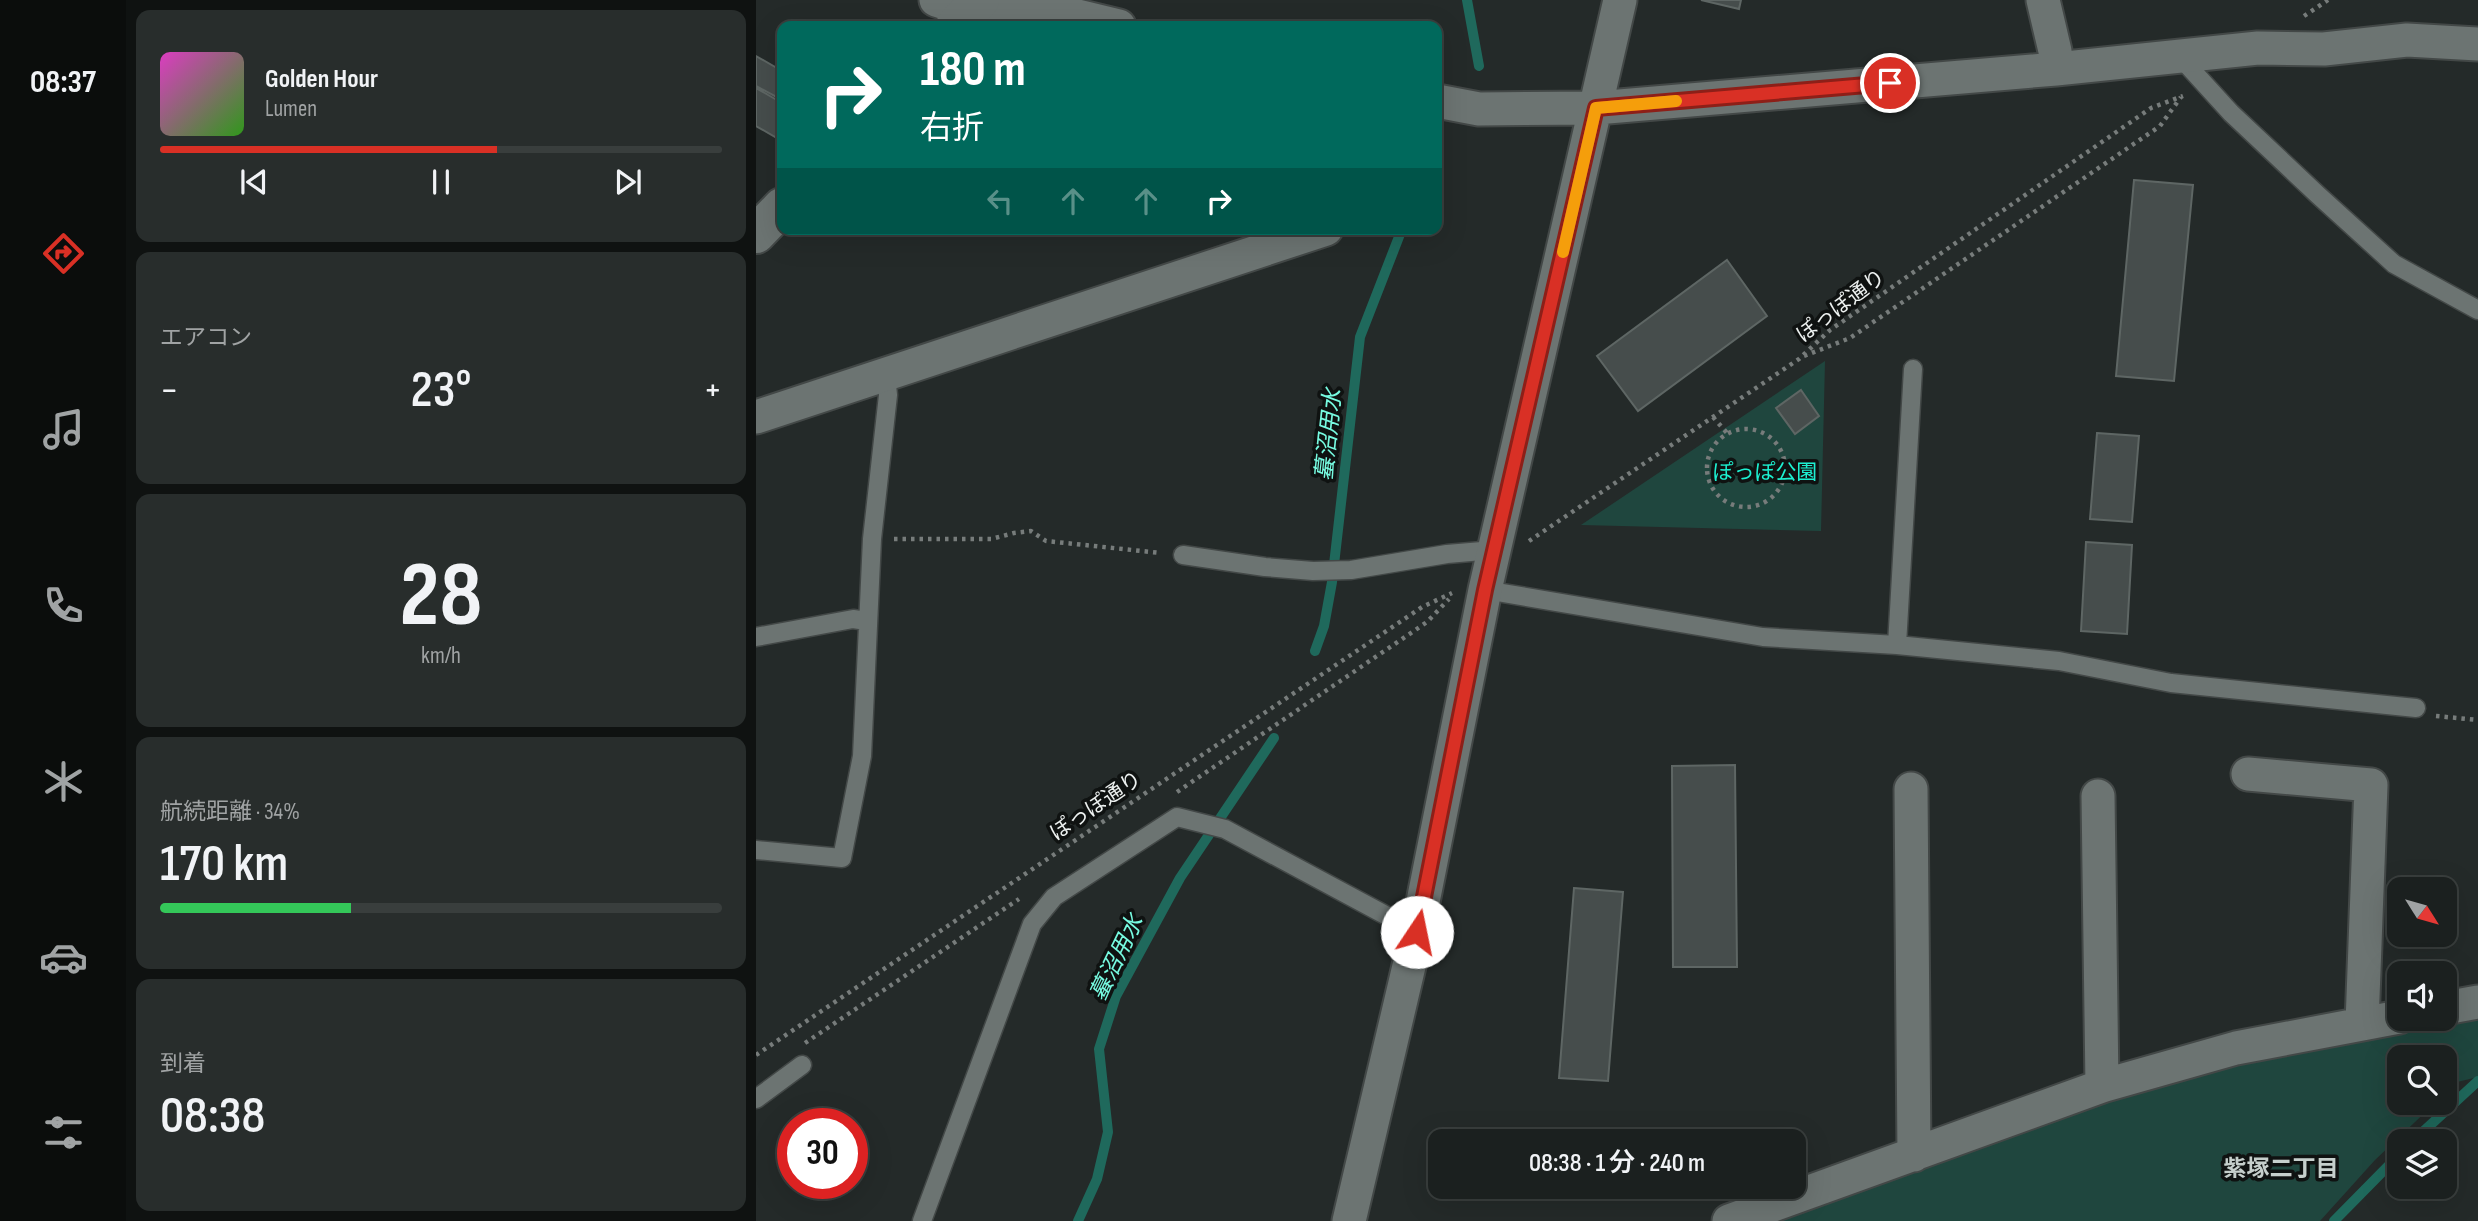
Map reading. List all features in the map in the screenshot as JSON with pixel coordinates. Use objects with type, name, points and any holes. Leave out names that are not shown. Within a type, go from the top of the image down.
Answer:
[{"type":"street","points":[[1349,1221],[1417,932],[1471,590],[1508,548],[1620,0]]},
{"type":"street","points":[[2043,0],[2055,51],[2056,69]]},
{"type":"street","points":[[960,9],[1018,8],[1061,12],[1098,21]]},
{"type":"street","points":[[1442,102],[1479,109],[1596,108],[2056,69],[2258,48],[2324,49],[2407,40],[2478,44]]},
{"type":"street","points":[[756,234],[777,212]]},
{"type":"street","points":[[756,416],[1308,235]]},
{"type":"street","points":[[2248,774],[2371,785],[2361,1024]]},
{"type":"street","points":[[1911,789],[1914,1155]]},
{"type":"street","points":[[2098,796],[2102,1086]]},
{"type":"street","points":[[2457,1006],[2478,1002]]},
{"type":"street","points":[[1729,1221],[2102,1086],[2236,1048],[2387,1019]]},
{"type":"lane","points":[[2180,57],[2231,113],[2394,264],[2478,310]]},
{"type":"lane","points":[[1897,645],[1913,369]]},
{"type":"lane","points":[[756,850],[842,858],[862,755],[872,539],[888,395],[886,375]]},
{"type":"lane","points":[[1183,555],[1265,568],[1313,571],[1351,570],[1447,554],[1508,548]]},
{"type":"lane","points":[[1471,590],[1763,637],[1897,645],[2059,661],[2171,683],[2416,708]]},
{"type":"lane","points":[[756,637],[853,619],[867,621]]},
{"type":"lane","points":[[922,1221],[1032,923],[1054,897],[1177,817],[1225,829],[1417,932]]},
{"type":"lane","points":[[756,1099],[802,1065]]},
{"type":"path","points":[[2312,10],[2328,0]]},
{"type":"path","name":"ぽっぽ通り","points":[[1508,548],[1799,359],[1830,330],[2151,108],[2181,97],[2160,127],[1850,338],[1799,359]]},
{"type":"path","points":[[1713,417],[1727,433]]},
{"type":"path","points":[[1752,429],[1764,433],[1782,451],[1784,477],[1779,488],[1759,505],[1733,505],[1713,490],[1707,478],[1706,465],[1710,452],[1717,441],[1727,433],[1752,429]]},
{"type":"path","points":[[872,539],[991,539],[1031,531],[1046,541],[1183,555]]},
{"type":"path","name":"ぽっぽ通り","points":[[756,1055],[1422,607],[1471,590]]},
{"type":"path","points":[[2416,708],[2434,716],[2478,720]]},
{"type":"green space","name":"ぽっぽ公園","points":[[1825,361],[1821,531],[1581,525]]},
{"type":"green space","points":[[2478,1014],[2478,1077],[2457,1082],[2457,1045],[2387,1045],[2387,1115],[2422,1115],[2408,1129],[2387,1129],[2387,1149],[2320,1221],[1777,1221],[2106,1096],[2244,1058],[2388,1031],[2457,1031],[2457,1018]]},
{"type":"building","points":[[1701,0],[1741,0],[1739,9]]},
{"type":"building","points":[[756,56],[777,68],[777,97],[756,86]]},
{"type":"building","points":[[756,88],[777,100],[777,138],[756,126]]},
{"type":"building","points":[[2134,180],[2193,185],[2174,381],[2116,376]]},
{"type":"building","points":[[1727,260],[1767,316],[1638,411],[1597,356]]},
{"type":"building","points":[[1801,390],[1819,416],[1795,434],[1776,408]]},
{"type":"building","points":[[2097,433],[2139,436],[2132,522],[2090,519]]},
{"type":"building","points":[[2086,542],[2132,545],[2127,634],[2081,631]]},
{"type":"building","points":[[1735,765],[1737,967],[1673,967],[1672,766]]},
{"type":"building","points":[[1574,888],[1623,892],[1608,1081],[1559,1078]]},
{"type":"waterway","name":"蟇沼用水","points":[[1467,0],[1479,66]]},
{"type":"waterway","name":"蟇沼用水","points":[[1315,651],[1324,626],[1332,582],[1360,337],[1400,235]]},
{"type":"waterway","name":"蟇沼用水","points":[[1078,1221],[1097,1179],[1108,1132],[1099,1049],[1116,996],[1180,878],[1274,738]]},
{"type":"waterway","points":[[2426,1129],[2478,1081]]},
{"type":"waterway","points":[[2334,1221],[2387,1167]]},
{"type":"slow traffic","points":[[1563,252],[1596,108],[1676,101]]},
{"type":"district","name":"紫塚二丁目","points":[[2281,1169]]},
{"type":"route","points":[[1417,932],[1485,590],[1596,108],[1890,83]]}]
